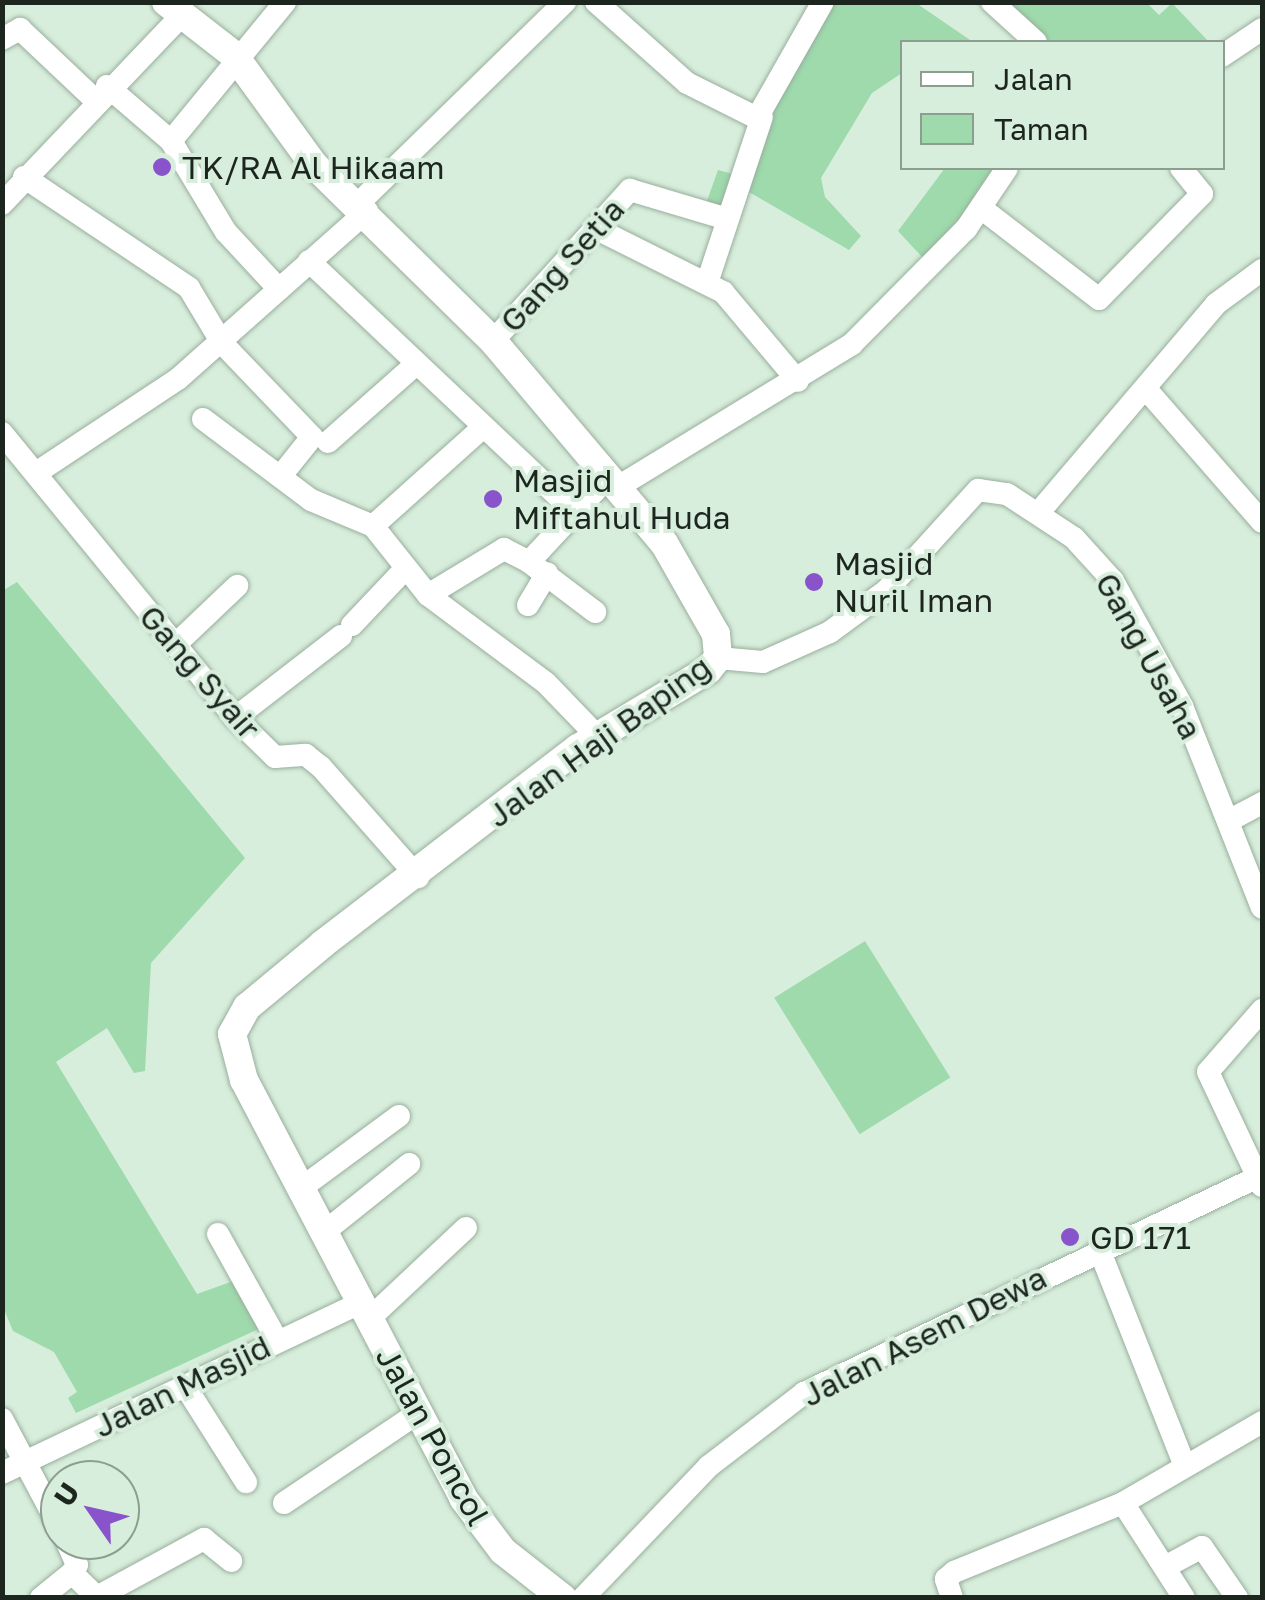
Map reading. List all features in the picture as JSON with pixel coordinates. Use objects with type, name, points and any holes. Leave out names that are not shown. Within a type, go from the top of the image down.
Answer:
[{"type":"street","points":[[171,141],[234,55],[285,2]]},
{"type":"street","points":[[36,472],[222,343],[309,262],[565,2]]},
{"type":"street","points":[[596,2],[687,83],[762,118]]},
{"type":"street","points":[[707,283],[724,218],[762,118],[823,2]]},
{"type":"street","points":[[992,2],[1034,40]]},
{"type":"street","points":[[2,204],[175,8]]},
{"type":"street","name":"Jalan Haji Baping","points":[[175,8],[234,55],[306,156],[363,207],[493,341],[614,482],[704,604],[718,658],[596,735],[418,877],[323,944],[234,1024],[237,1065],[328,1230],[366,1311]]},
{"type":"street","points":[[1225,54],[1262,29]]},
{"type":"street","points":[[2,39],[20,30],[100,93],[171,141],[226,232],[280,289]]},
{"type":"street","points":[[528,605],[538,567],[572,508],[798,380],[886,314],[982,208],[1006,170]]},
{"type":"street","points":[[982,208],[1099,299],[1201,195],[1182,170]]},
{"type":"street","points":[[24,177],[176,276],[222,343],[320,440]]},
{"type":"street","name":"Gang Setia","points":[[493,341],[598,230],[630,190],[724,218]]},
{"type":"street","points":[[598,230],[707,283],[737,303],[798,380]]},
{"type":"street","points":[[309,262],[414,366],[572,508]]},
{"type":"street","points":[[1040,511],[1216,304],[1262,270]]},
{"type":"street","points":[[284,472],[414,366]]},
{"type":"street","points":[[1146,390],[1262,522]]},
{"type":"street","points":[[203,419],[284,472],[311,500],[372,526],[403,570],[428,595],[546,682],[596,735]]},
{"type":"street","points":[[372,526],[481,428]]},
{"type":"street","name":"Gang Syair","points":[[2,433],[235,718],[275,757],[306,755],[321,768],[418,877]]},
{"type":"street","name":"Gang Usaha","points":[[718,658],[762,662],[859,615],[978,490],[1040,511],[1114,580],[1182,706],[1262,908]]},
{"type":"street","points":[[428,595],[504,549],[538,567],[594,612]]},
{"type":"street","points":[[235,718],[347,631],[403,570]]},
{"type":"street","points":[[174,644],[237,586]]},
{"type":"street","points":[[1230,820],[1262,803]]},
{"type":"street","points":[[1260,1180],[1208,1072],[1262,1010]]},
{"type":"street","points":[[304,1186],[398,1116]]},
{"type":"street","points":[[328,1230],[408,1164]]},
{"type":"street","name":"Jalan Asem Dewa","points":[[583,1598],[708,1466],[804,1393],[1099,1249],[1260,1180]]},
{"type":"street","name":"Jalan Masjid","points":[[2,1473],[277,1340],[366,1311],[466,1228]]},
{"type":"street","points":[[218,1234],[277,1340]]},
{"type":"street","points":[[1099,1249],[1183,1461]]},
{"type":"street","name":"Jalan Poncol","points":[[366,1311],[415,1415],[492,1540],[533,1589],[564,1598]]},
{"type":"street","points":[[185,1386],[246,1482]]},
{"type":"street","points":[[284,1503],[415,1415]]},
{"type":"street","points":[[2,1418],[40,1486]]},
{"type":"street","points":[[952,1598],[946,1579],[954,1572],[1123,1503],[1183,1461],[1262,1422]]},
{"type":"street","points":[[1123,1503],[1184,1598]]},
{"type":"street","points":[[70,1560],[72,1573],[97,1597],[204,1539],[231,1561]]},
{"type":"street","points":[[1165,1567],[1202,1547],[1238,1598]]},
{"type":"street","points":[[41,1598],[72,1573]]},
{"type":"green space","points":[[822,3],[916,3],[970,40],[900,40],[900,74],[872,93],[821,178],[825,197],[861,236],[849,250],[737,185],[720,213],[704,209],[718,170],[737,175]]},
{"type":"green space","points":[[996,3],[1147,3],[1159,15],[1172,3],[1207,40],[1038,40]]},
{"type":"green space","points":[[944,170],[1019,170],[1001,192],[987,188],[923,258],[898,231]]},
{"type":"green space","points":[[17,582],[245,858],[151,963],[145,1071],[134,1073],[107,1028],[56,1062],[197,1294],[236,1280],[263,1327],[76,1413],[68,1398],[77,1392],[54,1352],[13,1331],[3,1307],[2,591]]},
{"type":"green space","points":[[865,941],[950,1078],[860,1134],[774,998]]},
{"type":"place","name":"TK/RA Al Hikaam","points":[[162,167]]},
{"type":"place","name":"Masjid Miftahul Huda","points":[[493,499]]},
{"type":"place","name":"Masjid Nuril Iman","points":[[814,582]]},
{"type":"place","name":"GD 171","points":[[1070,1237]]}]
